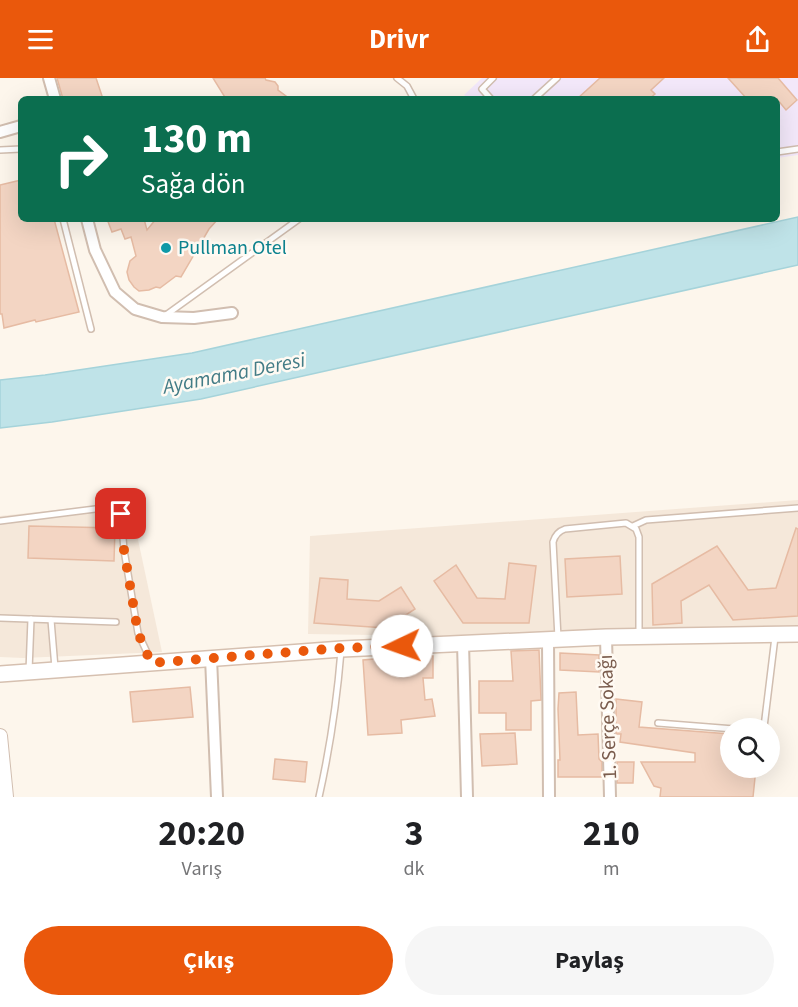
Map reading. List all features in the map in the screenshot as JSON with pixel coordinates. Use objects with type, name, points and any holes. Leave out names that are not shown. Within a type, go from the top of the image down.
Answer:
[{"type":"main road","points":[[0,674],[342,648],[553,639],[798,634]]},
{"type":"street","points":[[49,78],[54,96]]},
{"type":"street","points":[[0,132],[18,127]]},
{"type":"street","points":[[88,222],[95,250],[115,292],[135,309],[162,317],[194,318],[232,313]]},
{"type":"street","name":"1. Serçe Sokağı","points":[[606,638],[610,797]]},
{"type":"street","points":[[549,797],[553,639]]},
{"type":"street","points":[[463,643],[467,797]]},
{"type":"street","points":[[212,658],[218,797]]},
{"type":"street","points":[[0,736],[4,794]]},
{"type":"lane","points":[[397,78],[407,86],[412,96]]},
{"type":"lane","points":[[488,96],[482,89],[494,78]]},
{"type":"lane","points":[[537,96],[557,78]]},
{"type":"lane","points":[[0,150],[18,149]]},
{"type":"lane","points":[[780,152],[798,149]]},
{"type":"lane","points":[[64,222],[91,329]]},
{"type":"lane","points":[[162,317],[295,222]]},
{"type":"lane","points":[[0,521],[111,507],[118,510],[121,514],[124,550],[138,633],[151,663]]},
{"type":"lane","points":[[633,526],[646,520],[798,507]]},
{"type":"lane","points":[[553,639],[554,537],[565,529],[626,523],[633,526],[639,537],[639,637]]},
{"type":"lane","points":[[0,618],[116,622]]},
{"type":"lane","points":[[29,672],[31,619]]},
{"type":"lane","points":[[51,620],[55,670]]},
{"type":"lane","points":[[765,718],[775,635]]},
{"type":"lane","points":[[319,797],[329,751],[342,648]]},
{"type":"lane","points":[[658,723],[720,728]]},
{"type":"shaded area","points":[[482,78],[798,78],[798,155],[780,158],[780,96],[464,95]]},
{"type":"shaded area","points":[[798,500],[798,625],[601,633],[436,636],[308,634],[310,536]]},
{"type":"shaded area","points":[[130,502],[162,652],[0,657],[0,516]]},
{"type":"water","name":"Ayamama Deresi","points":[[798,217],[798,265],[201,399],[0,428],[0,380],[192,353]]},
{"type":"building","points":[[57,78],[96,78],[102,96],[62,96]]},
{"type":"building","points":[[213,78],[265,78],[275,82],[278,90],[286,96],[224,96]]},
{"type":"building","points":[[600,78],[664,78],[651,90],[655,94],[653,96],[580,96]]},
{"type":"building","points":[[728,78],[778,78],[797,100],[786,110],[780,103],[780,96],[744,96]]},
{"type":"building","points":[[18,181],[18,222],[55,222],[79,312],[4,328],[2,314],[0,314],[0,185]]},
{"type":"building","name":"Pullman Otel","points":[[108,222],[145,222],[147,230],[154,222],[215,222],[181,277],[176,276],[160,288],[139,291],[129,280],[127,272],[130,261],[136,256],[131,237],[125,239],[121,229],[112,232]]},
{"type":"building","points":[[29,526],[115,528],[114,561],[28,558]]},
{"type":"building","points":[[796,528],[798,529],[798,616],[733,620],[709,585],[681,601],[682,623],[653,625],[652,584],[717,546],[748,590],[776,588]]},
{"type":"building","points":[[620,556],[622,594],[567,597],[565,559]]},
{"type":"building","points":[[509,563],[536,566],[529,623],[463,623],[434,581],[456,565],[477,598],[505,599]]},
{"type":"building","points":[[320,578],[348,580],[347,599],[379,601],[401,587],[415,609],[386,628],[314,623]]},
{"type":"building","points":[[539,650],[541,700],[531,701],[531,730],[506,730],[506,713],[479,713],[479,681],[513,681],[511,651]]},
{"type":"building","points":[[560,653],[599,655],[599,672],[560,670]]},
{"type":"building","points":[[433,656],[433,678],[423,678],[425,700],[432,699],[435,716],[401,720],[402,733],[368,735],[363,660]]},
{"type":"building","points":[[190,687],[193,717],[133,722],[130,692]]},
{"type":"building","points":[[576,692],[578,735],[598,734],[602,777],[558,777],[559,693]]},
{"type":"building","points":[[616,699],[642,702],[639,727],[720,733],[720,778],[755,778],[753,797],[660,797],[661,788],[654,786],[641,762],[695,762],[695,753],[620,742],[621,734],[616,734]]},
{"type":"building","points":[[515,733],[517,764],[482,766],[480,734]]},
{"type":"building","points":[[275,759],[307,762],[305,782],[273,779]]},
{"type":"building","points":[[617,762],[634,762],[633,783],[617,783]]},
{"type":"place","name":"Pullman Otel","points":[[166,248]]},
{"type":"route","points":[[121,514],[124,550],[138,633],[151,663],[342,648],[402,646]]}]
